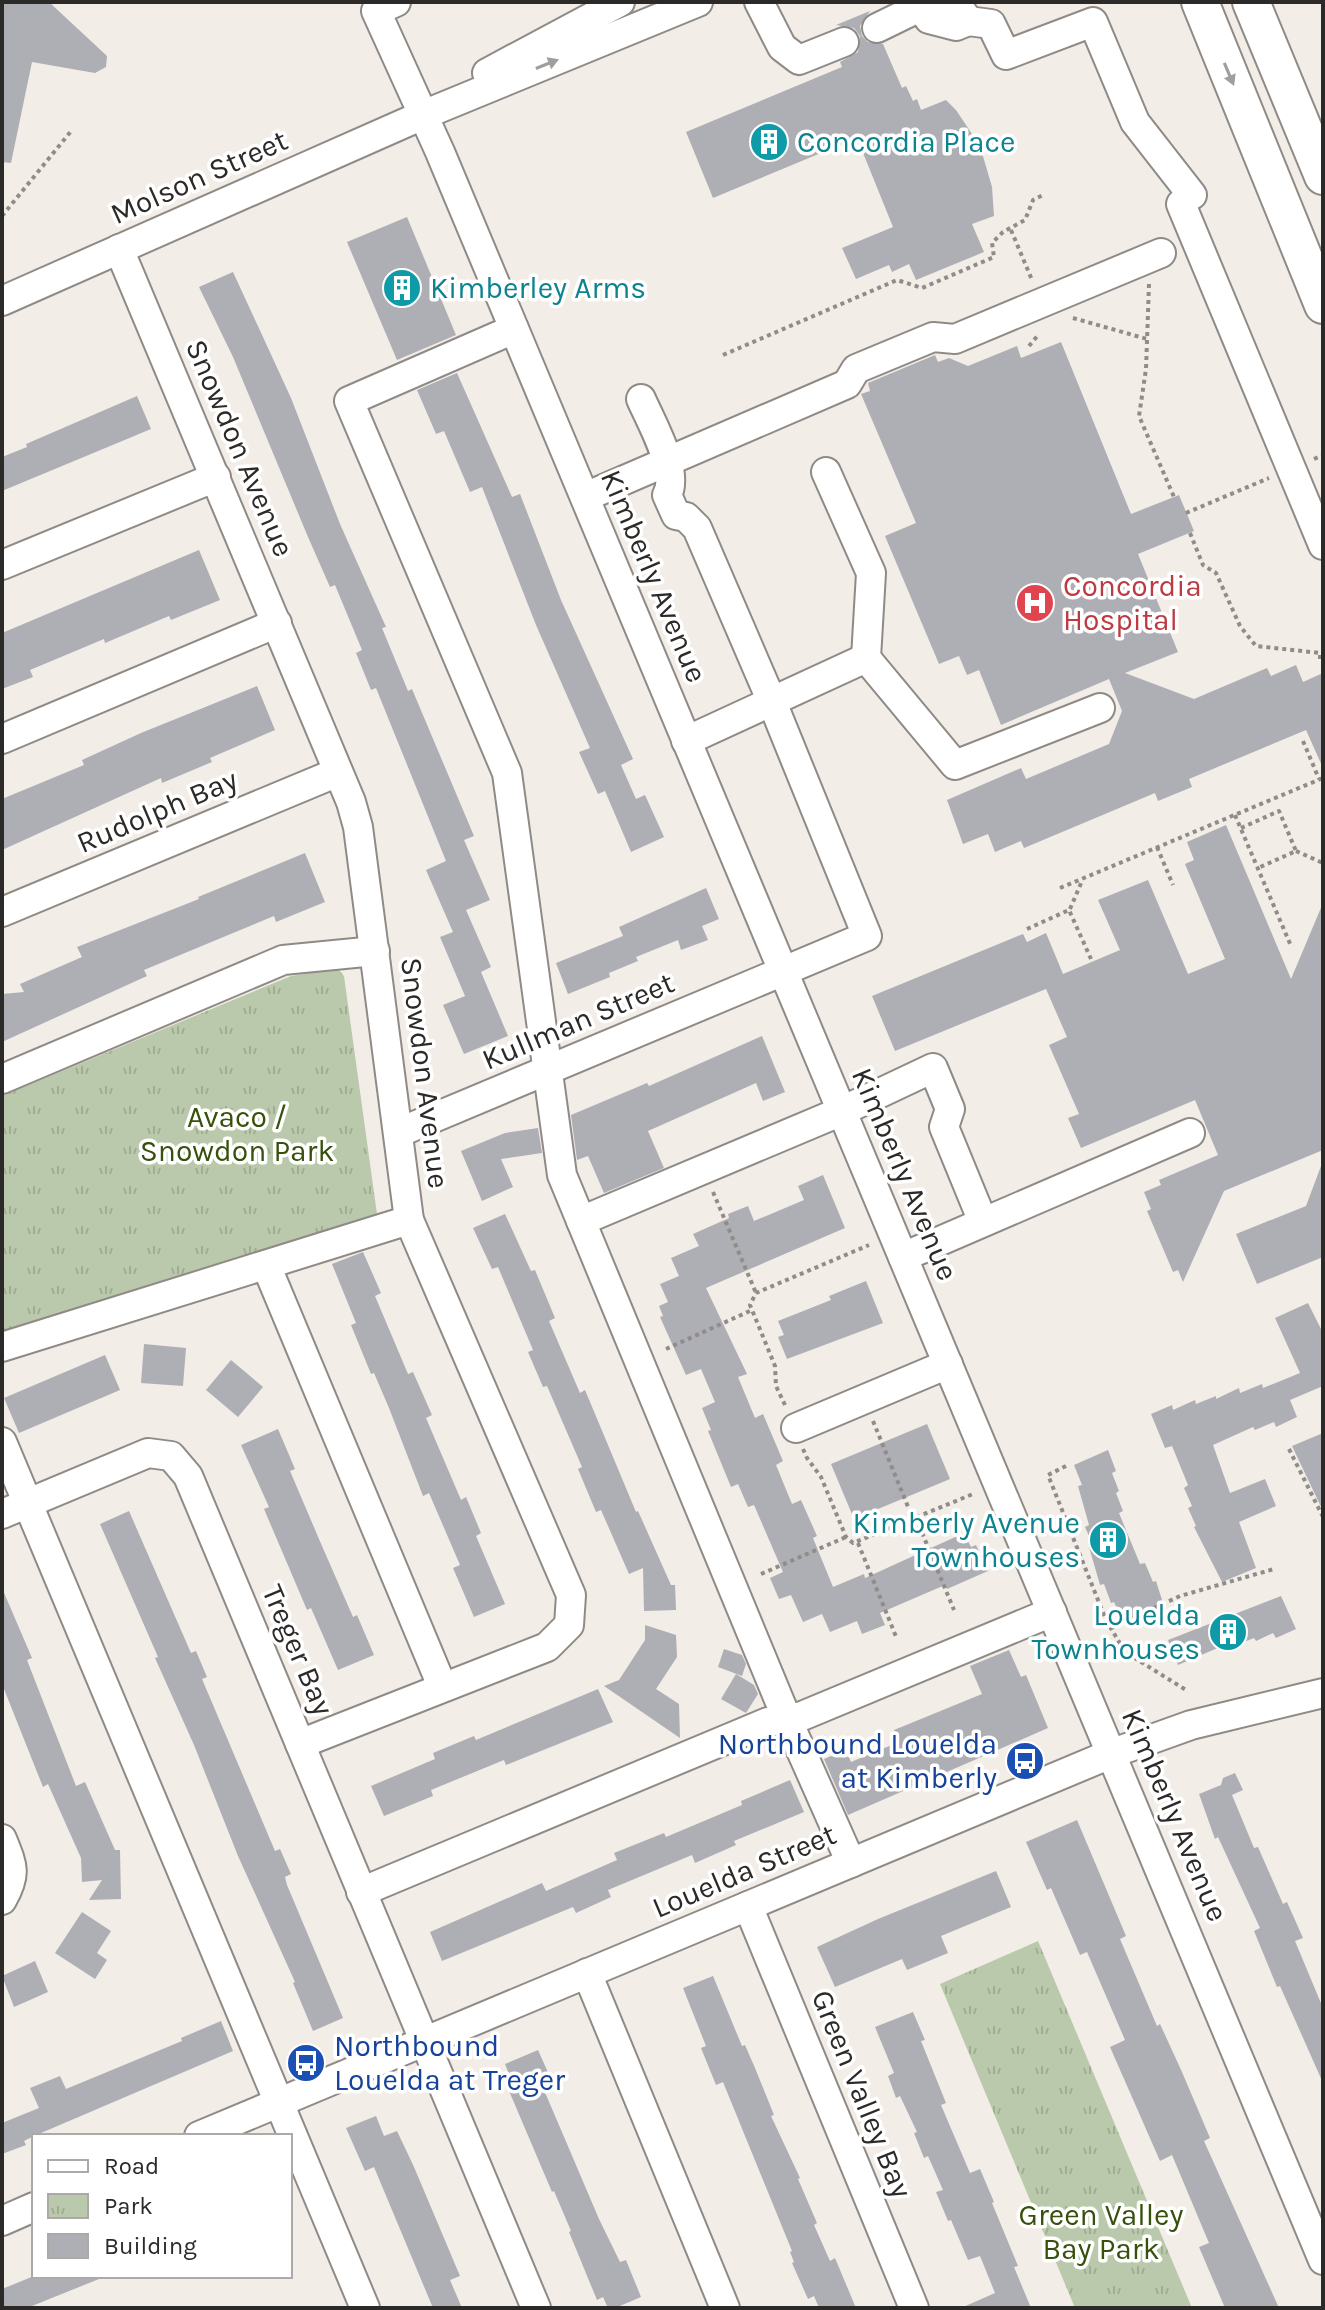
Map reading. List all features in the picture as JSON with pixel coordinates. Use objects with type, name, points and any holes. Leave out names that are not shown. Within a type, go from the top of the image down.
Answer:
[{"type":"main road","points":[[1200,2],[1323,305]]},
{"type":"main road","points":[[1251,2],[1319,154]]},
{"type":"street","name":"Kimberly Avenue","points":[[396,2],[376,11],[585,497],[1323,2260]]},
{"type":"street","name":"Molson Street","points":[[423,115],[502,63],[620,2]]},
{"type":"street","name":"Molson Street","points":[[2,301],[423,115],[698,2]]},
{"type":"street","points":[[759,2],[782,47],[799,60],[844,42]]},
{"type":"street","points":[[877,28],[924,5],[929,19],[956,26],[968,21],[991,24],[1006,55],[1093,22],[1135,122],[1187,200],[1323,545]]},
{"type":"street","name":"Snowdon Avenue","points":[[119,249],[351,802],[358,827],[409,1220],[571,1595],[569,1625],[547,1647],[300,1744]]},
{"type":"street","points":[[585,497],[669,474],[847,384],[856,369],[933,337],[955,339],[1155,256]]},
{"type":"street","points":[[514,329],[349,401],[507,773],[562,1175],[787,1719],[851,1863]]},
{"type":"street","points":[[641,399],[669,474],[667,495],[676,515],[686,517],[697,528],[772,702]]},
{"type":"street","points":[[826,472],[871,573],[866,658],[955,765],[1100,708]]},
{"type":"street","points":[[2,565],[216,477]]},
{"type":"street","points":[[2,739],[277,623]]},
{"type":"street","points":[[686,741],[866,658]]},
{"type":"street","name":"Kullman Street","points":[[400,1132],[867,936],[772,702]]},
{"type":"street","name":"Rudolph Bay","points":[[2,912],[338,772]]},
{"type":"street","points":[[2,1079],[283,960],[375,951]]},
{"type":"street","points":[[581,1221],[842,1111],[933,1068],[950,1109],[944,1127],[983,1222]]},
{"type":"street","points":[[903,1257],[1190,1133]]},
{"type":"street","points":[[2,1347],[409,1220]]},
{"type":"street","points":[[266,1265],[442,1686]]},
{"type":"street","points":[[796,1428],[948,1364]]},
{"type":"street","points":[[2,1442],[15,1508],[279,2102],[365,2308]]},
{"type":"street","name":"Treger Bay","points":[[15,1508],[148,1453],[171,1456],[188,1476],[425,2042]]},
{"type":"street","points":[[361,1892],[768,1722],[802,1716],[1052,1612]]},
{"type":"street","name":"Louelda Street","points":[[204,2134],[1113,1753],[1191,1725],[1323,1693]]},
{"type":"street","points":[[2,1839],[11,1861],[13,1882],[2,1900]]},
{"type":"street","name":"Green Valley Bay","points":[[748,1906],[914,2308]]},
{"type":"street","points":[[587,1973],[725,2308]]},
{"type":"street","points":[[425,2042],[536,2308]]},
{"type":"street","points":[[2,2221],[32,2208]]},
{"type":"path","points":[[2,216],[72,130]]},
{"type":"path","points":[[723,355],[897,280],[922,288],[994,257],[992,243],[1003,232],[1011,230],[1029,216],[1033,200],[1043,195]]},
{"type":"path","points":[[1011,230],[1028,272]]},
{"type":"path","points":[[1155,256],[1139,416],[1174,497]]},
{"type":"path","points":[[1067,316],[1147,339]]},
{"type":"path","points":[[1029,346],[1046,325]]},
{"type":"path","points":[[1186,513],[1323,455]]},
{"type":"path","points":[[1190,533],[1203,565],[1216,573],[1240,626],[1256,646],[1320,653],[1320,662],[1323,662]]},
{"type":"path","points":[[1060,888],[1321,779],[1303,741]]},
{"type":"path","points":[[1241,828],[1279,811],[1296,851],[1323,863]]},
{"type":"path","points":[[1235,815],[1291,946]]},
{"type":"path","points":[[1157,847],[1173,885]]},
{"type":"path","points":[[1258,868],[1296,851]]},
{"type":"path","points":[[1027,929],[1069,910],[1083,879]]},
{"type":"path","points":[[1069,910],[1091,959]]},
{"type":"path","points":[[703,1169],[756,1293]]},
{"type":"path","points":[[666,1349],[752,1310]]},
{"type":"path","points":[[864,1400],[954,1610]]},
{"type":"path","points":[[1289,1449],[1323,1517]]},
{"type":"path","points":[[1066,1466],[1048,1475],[1111,1628],[1125,1652],[1186,1690]]},
{"type":"path","points":[[761,1574],[846,1537]]},
{"type":"path","points":[[858,1543],[897,1639]]},
{"type":"path","points":[[1111,1628],[1180,1596],[1274,1569]]},
{"type":"green space","name":"Avaco / Snowdon Park","points":[[338,969],[344,976],[377,1214],[371,1223],[2,1342],[2,1096],[291,976]]},
{"type":"green space","name":"Green Valley Bay Park","points":[[1038,1941],[1192,2308],[1075,2308],[940,1984]]},
{"type":"building","points":[[2,2],[49,2],[107,56],[106,67],[95,73],[32,62],[11,163],[2,162]]},
{"type":"building","name":"Concordia Place","points":[[870,11],[860,26],[862,36],[868,42],[883,44],[902,88],[906,86],[913,101],[917,99],[921,110],[946,100],[956,110],[980,146],[992,187],[994,216],[972,224],[984,252],[916,280],[909,264],[892,272],[889,265],[856,279],[842,248],[893,227],[857,138],[713,198],[686,132],[842,67],[840,62],[858,52],[860,36],[854,28],[836,25]]},
{"type":"building","name":"Kimberley Arms","points":[[407,217],[456,335],[397,360],[347,242]]},
{"type":"building","points":[[233,272],[291,398],[340,524],[386,627],[382,628],[408,691],[412,689],[474,836],[464,840],[490,900],[466,910],[491,967],[481,972],[508,1036],[464,1054],[443,1005],[465,996],[440,937],[453,932],[426,870],[446,861],[376,688],[371,690],[356,653],[362,650],[335,585],[330,587],[233,357],[199,287]]},
{"type":"building","name":"Concordia Hospital","points":[[1061,342],[1131,514],[1179,495],[1194,531],[1138,554],[1178,652],[1125,673],[1194,699],[1267,668],[1271,676],[1296,665],[1303,682],[1323,673],[1323,768],[1306,730],[1189,779],[1192,787],[1158,801],[1155,793],[1024,848],[1021,841],[995,852],[988,834],[963,844],[947,800],[1021,768],[1026,779],[1109,744],[1122,711],[1109,679],[1001,725],[979,670],[967,675],[959,656],[939,664],[885,536],[916,523],[861,394],[870,391],[868,383],[935,355],[938,362],[949,358],[968,366],[1017,346],[1021,358]]},
{"type":"building","points":[[457,373],[512,497],[520,494],[561,600],[633,759],[621,765],[636,799],[645,795],[664,837],[631,852],[605,791],[598,794],[579,752],[590,748],[536,625],[482,487],[470,492],[444,431],[436,434],[417,390]]},
{"type":"building","points":[[137,396],[151,429],[2,491],[2,457]]},
{"type":"building","points":[[199,550],[220,600],[171,620],[169,616],[105,643],[104,639],[30,670],[33,677],[2,689],[2,633]]},
{"type":"building","points":[[257,686],[275,730],[210,758],[212,762],[162,783],[161,778],[2,850],[2,799],[84,765],[82,760],[141,733]]},
{"type":"building","points":[[1226,825],[1291,979],[1323,903],[1323,1150],[1224,1191],[1183,1282],[1178,1270],[1173,1272],[1147,1211],[1151,1209],[1144,1192],[1161,1185],[1159,1180],[1218,1155],[1195,1100],[1081,1148],[1068,1118],[1079,1114],[1049,1045],[1067,1037],[1046,989],[895,1051],[872,996],[1023,934],[1027,942],[1046,933],[1063,974],[1120,950],[1098,900],[1148,880],[1188,974],[1225,959],[1185,864],[1194,860],[1187,842]]},
{"type":"building","points":[[305,853],[325,902],[276,922],[274,916],[144,970],[147,976],[2,1042],[2,994],[24,992],[20,984],[82,957],[77,947]]},
{"type":"building","points":[[706,888],[719,919],[702,926],[708,940],[681,950],[678,940],[636,957],[638,961],[609,973],[610,977],[568,994],[556,963],[623,936],[619,927]]},
{"type":"building","points":[[762,1036],[785,1092],[763,1101],[756,1083],[648,1131],[664,1168],[604,1193],[588,1156],[577,1160],[571,1115],[647,1083],[649,1086]]},
{"type":"building","points":[[538,1128],[542,1153],[501,1159],[513,1187],[482,1201],[461,1151],[505,1133]]},
{"type":"building","points":[[1321,1166],[1323,1257],[1257,1284],[1236,1234],[1306,1206]]},
{"type":"building","points":[[823,1175],[845,1228],[706,1288],[747,1374],[738,1377],[755,1418],[763,1414],[783,1461],[776,1465],[792,1504],[801,1500],[817,1536],[813,1538],[833,1587],[864,1574],[865,1578],[964,1533],[971,1547],[976,1545],[988,1571],[947,1589],[945,1585],[880,1613],[885,1625],[862,1634],[857,1621],[830,1632],[822,1614],[803,1622],[791,1595],[779,1599],[770,1578],[783,1572],[754,1505],[748,1507],[738,1484],[731,1487],[708,1431],[711,1430],[702,1408],[715,1402],[701,1369],[686,1375],[660,1317],[663,1316],[659,1306],[668,1302],[660,1284],[679,1276],[671,1258],[699,1246],[693,1234],[748,1206],[754,1221],[804,1200],[798,1186]]},
{"type":"building","points":[[505,1214],[531,1271],[535,1270],[555,1318],[549,1321],[580,1393],[585,1390],[636,1512],[671,1585],[675,1585],[676,1610],[644,1611],[643,1568],[629,1574],[601,1510],[596,1512],[578,1469],[582,1467],[547,1386],[543,1387],[528,1352],[533,1350],[498,1267],[492,1269],[473,1228]]},
{"type":"building","points":[[363,1252],[381,1293],[375,1296],[408,1374],[413,1372],[432,1415],[426,1418],[461,1500],[466,1497],[481,1533],[476,1536],[505,1604],[474,1617],[453,1568],[460,1565],[429,1493],[423,1496],[389,1408],[374,1373],[371,1374],[351,1325],[356,1323],[332,1264]]},
{"type":"building","points":[[866,1281],[883,1323],[787,1359],[778,1337],[784,1335],[778,1321],[831,1300],[829,1296]]},
{"type":"building","points":[[1308,1303],[1323,1333],[1323,1386],[1290,1400],[1297,1417],[1276,1427],[1274,1422],[1255,1430],[1253,1427],[1213,1445],[1230,1493],[1265,1479],[1276,1506],[1239,1522],[1256,1568],[1222,1582],[1194,1527],[1188,1508],[1192,1506],[1184,1488],[1188,1485],[1172,1446],[1165,1448],[1151,1414],[1172,1405],[1173,1410],[1195,1400],[1196,1404],[1216,1396],[1216,1399],[1239,1388],[1240,1393],[1262,1384],[1263,1388],[1300,1373],[1275,1318]]},
{"type":"building","points":[[144,1344],[186,1348],[183,1386],[141,1383]]},
{"type":"building","points":[[105,1355],[120,1390],[19,1433],[4,1398]]},
{"type":"building","points":[[231,1360],[263,1387],[238,1417],[206,1390]]},
{"type":"building","points":[[927,1424],[950,1479],[854,1519],[831,1464]]},
{"type":"building","points":[[278,1429],[295,1469],[290,1471],[353,1617],[357,1615],[374,1655],[338,1670],[311,1608],[307,1610],[264,1509],[269,1507],[241,1445]]},
{"type":"building","points":[[1323,1433],[1323,1511],[1292,1446]]},
{"type":"building","name":"Kimberly Avenue Townhouses","points":[[1108,1450],[1116,1471],[1112,1473],[1123,1511],[1119,1513],[1140,1564],[1145,1563],[1153,1582],[1156,1581],[1163,1603],[1122,1620],[1104,1584],[1100,1585],[1089,1547],[1093,1545],[1085,1527],[1089,1525],[1078,1486],[1082,1485],[1074,1465]]},
{"type":"building","points":[[129,1511],[191,1653],[196,1651],[207,1677],[202,1679],[275,1851],[280,1849],[291,1874],[285,1877],[287,1885],[343,2018],[313,2031],[100,1524]]},
{"type":"building","points":[[2,1588],[32,1658],[27,1660],[76,1786],[85,1782],[115,1850],[120,1850],[121,1899],[89,1900],[102,1880],[82,1882],[81,1858],[48,1784],[43,1787],[2,1684]]},
{"type":"building","name":"Louelda Townhouses","points":[[1281,1596],[1296,1629],[1276,1638],[1273,1633],[1256,1641],[1254,1638],[1236,1645],[1234,1641],[1178,1665],[1168,1640]]},
{"type":"building","points":[[645,1625],[676,1635],[677,1657],[656,1689],[679,1704],[680,1738],[604,1686],[619,1680],[645,1640]]},
{"type":"building","points":[[724,1649],[742,1655],[746,1664],[742,1676],[718,1667]]},
{"type":"building","points":[[1009,1650],[1021,1677],[1026,1675],[1048,1728],[848,1815],[824,1759],[846,1750],[851,1762],[899,1742],[894,1730],[982,1694],[970,1666]]},
{"type":"building","points":[[736,1674],[754,1685],[758,1694],[746,1713],[721,1699]]},
{"type":"building","points":[[598,1689],[613,1722],[506,1765],[504,1760],[431,1790],[433,1796],[384,1816],[371,1786],[435,1759],[433,1753],[474,1736],[476,1740]]},
{"type":"building","points":[[1235,1773],[1243,1790],[1232,1795],[1254,1848],[1258,1847],[1283,1904],[1287,1902],[1303,1938],[1295,1941],[1323,2008],[1323,2083],[1280,1986],[1277,1987],[1254,1931],[1260,1928],[1218,1837],[1215,1839],[1199,1794],[1221,1785],[1223,1778]]},
{"type":"building","points":[[790,1780],[804,1812],[734,1841],[736,1845],[695,1863],[692,1855],[608,1890],[611,1897],[576,1913],[573,1907],[442,1961],[430,1932],[542,1883],[546,1891],[617,1860],[614,1853],[664,1833],[666,1837],[742,1805],[741,1801]]},
{"type":"building","points":[[1077,1820],[1126,1936],[1120,1939],[1157,2026],[1160,2024],[1182,2072],[1210,2138],[1204,2141],[1279,2308],[1225,2308],[1199,2247],[1209,2243],[1172,2155],[1160,2161],[1110,2047],[1125,2040],[1087,1952],[1080,1955],[1051,1888],[1047,1890],[1026,1842]]},
{"type":"building","points":[[996,1871],[1011,1907],[941,1936],[948,1953],[907,1970],[902,1959],[835,1987],[817,1947]]},
{"type":"building","points":[[82,1912],[111,1931],[97,1953],[107,1960],[95,1979],[55,1953]]},
{"type":"building","points":[[35,1961],[48,1992],[14,2007],[2,1976]]},
{"type":"building","points":[[713,1976],[800,2178],[817,2223],[814,2225],[830,2261],[835,2258],[856,2308],[819,2308],[814,2296],[808,2299],[792,2263],[792,2251],[723,2082],[716,2085],[701,2048],[706,2046],[683,1988]]},
{"type":"building","points":[[913,2012],[946,2103],[941,2105],[970,2173],[980,2169],[1031,2308],[961,2308],[995,2293],[980,2256],[968,2260],[951,2220],[948,2221],[936,2192],[943,2190],[928,2156],[924,2158],[914,2133],[917,2132],[900,2096],[896,2098],[888,2076],[894,2073],[875,2027]]},
{"type":"building","points":[[221,2021],[233,2051],[39,2134],[32,2134],[24,2141],[26,2145],[2,2154],[2,2123],[39,2108],[30,2088],[60,2076],[66,2089],[182,2041],[181,2038]]},
{"type":"building","points":[[538,2050],[554,2086],[544,2090],[599,2219],[620,2262],[626,2260],[641,2297],[615,2308],[608,2308],[603,2297],[597,2300],[571,2231],[504,2079],[510,2077],[505,2064]]},
{"type":"building","points":[[376,2116],[384,2136],[397,2131],[414,2167],[460,2276],[450,2280],[462,2308],[433,2308],[374,2167],[365,2171],[346,2128]]},
{"type":"building","points":[[32,2277],[102,2278],[27,2308],[2,2308],[2,2289]]},
{"type":"place","name":"Concordia Place","points":[[769,142]]},
{"type":"place","name":"Kimberley Arms","points":[[402,288]]},
{"type":"place","name":"Concordia Hospital","points":[[1035,603]]},
{"type":"place","name":"Kimberly Avenue Townhouses","points":[[1108,1540]]},
{"type":"place","name":"Louelda Townhouses","points":[[1228,1632]]},
{"type":"place","name":"Northbound Louelda at Kimberly","points":[[1025,1761]]},
{"type":"place","name":"Northbound Louelda at Treger","points":[[306,2063]]}]
